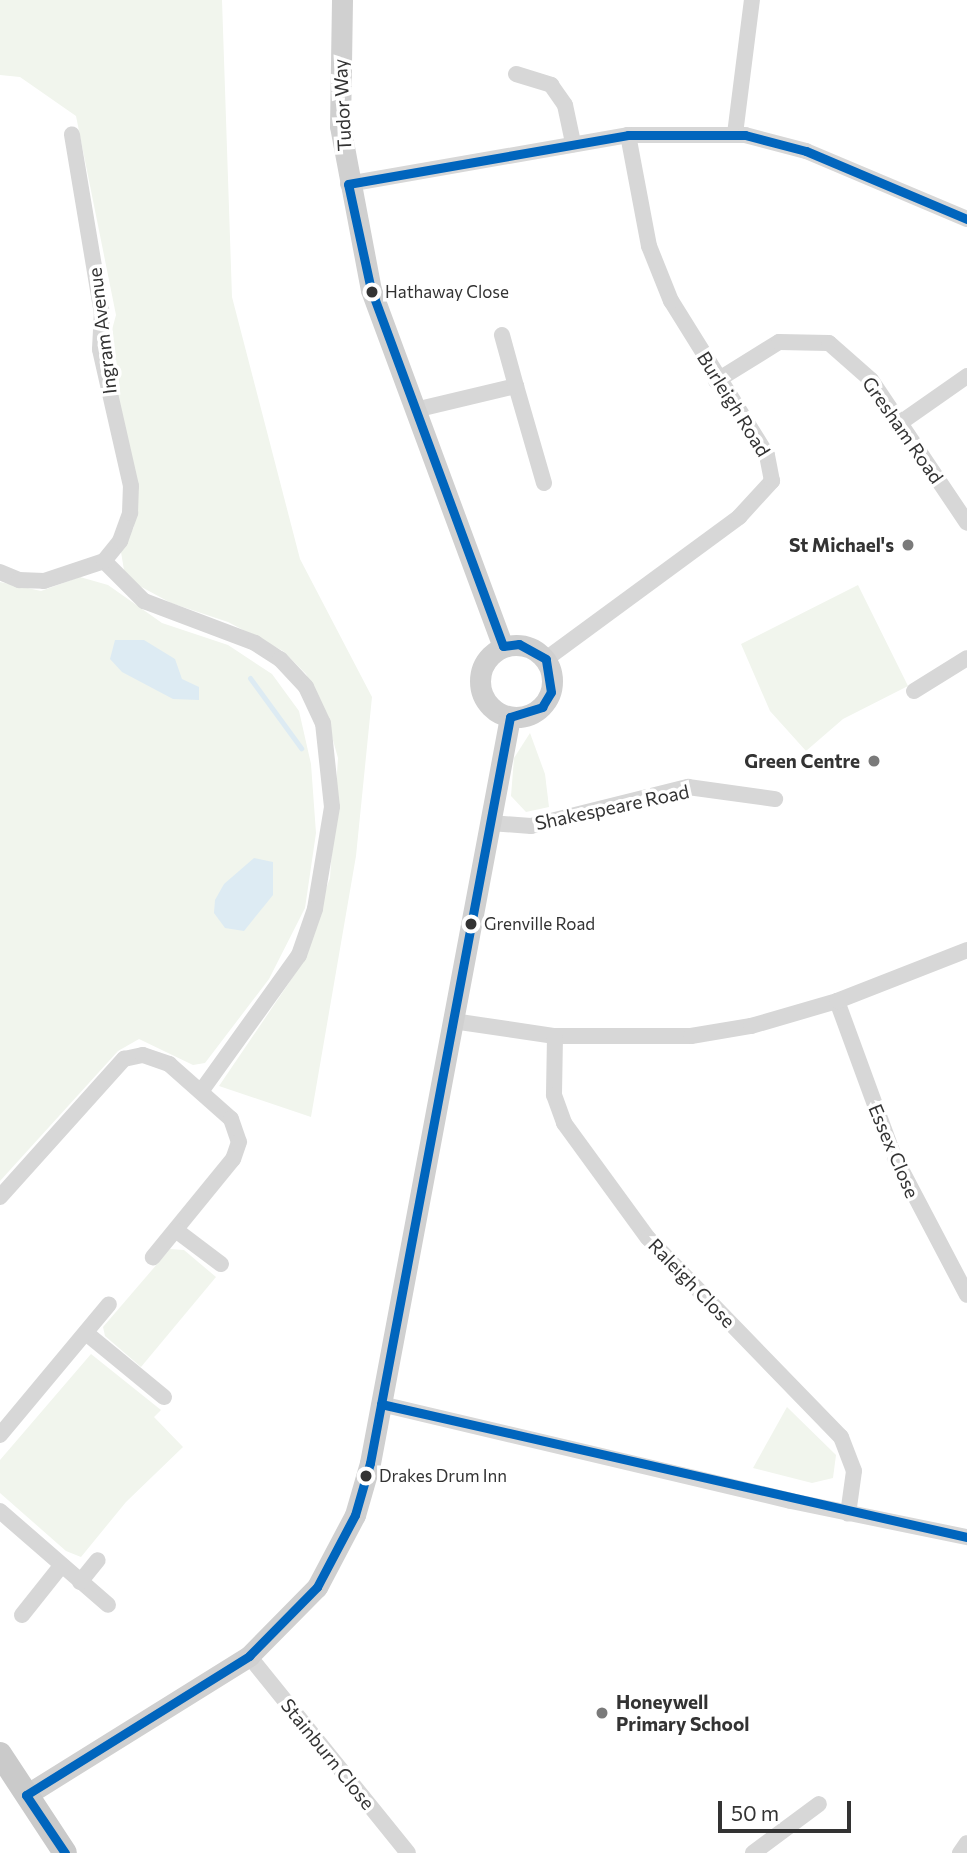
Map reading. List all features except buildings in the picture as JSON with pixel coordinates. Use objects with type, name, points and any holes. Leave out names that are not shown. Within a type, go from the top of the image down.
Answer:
[{"type":"main road","points":[[0,1754],[65,1853]]},
{"type":"street","name":"Tudor Way","points":[[342,0],[339,75],[348,184],[371,290],[503,646]]},
{"type":"street","points":[[735,134],[752,0]]},
{"type":"street","points":[[516,74],[551,85],[565,105],[573,144]]},
{"type":"street","name":"Ingram Avenue","points":[[72,134],[102,314],[100,349],[131,486],[120,541],[104,561]]},
{"type":"street","points":[[348,184],[628,135],[735,134],[806,151],[967,219]]},
{"type":"street","name":"Burleigh Road","points":[[546,659],[765,495],[772,466],[716,381],[671,301],[649,246],[628,135]]},
{"type":"street","points":[[502,335],[544,483]]},
{"type":"street","name":"Gresham Road","points":[[716,381],[779,342],[829,344],[858,365],[967,523]]},
{"type":"street","points":[[900,423],[967,376]]},
{"type":"street","points":[[415,410],[516,386]]},
{"type":"street","points":[[0,572],[19,580],[44,581],[104,561],[144,601],[255,643],[280,659],[306,687],[323,723],[332,807],[315,909],[299,955],[202,1090]]},
{"type":"street","points":[[503,646],[527,646],[546,659],[553,675],[542,707],[510,717],[487,702],[479,675],[487,657],[503,646]]},
{"type":"street","points":[[915,691],[967,658]]},
{"type":"street","points":[[26,1795],[248,1656],[317,1587],[355,1515],[381,1404],[510,717]]},
{"type":"street","name":"Shakespeare Road","points":[[490,823],[531,826],[688,787],[775,799]]},
{"type":"street","points":[[453,1021],[555,1036],[691,1036],[751,1026],[837,1001],[967,950]]},
{"type":"street","name":"Essex Close","points":[[837,1001],[892,1154],[967,1295]]},
{"type":"street","name":"Raleigh Close","points":[[555,1036],[554,1095],[564,1123],[648,1238],[841,1437],[854,1471],[848,1514]]},
{"type":"street","points":[[0,1198],[124,1059],[144,1055],[169,1064],[202,1090],[231,1119],[239,1142],[233,1160],[153,1257]]},
{"type":"street","points":[[177,1231],[221,1264]]},
{"type":"street","points":[[0,1435],[109,1304]]},
{"type":"street","points":[[86,1333],[164,1397]]},
{"type":"street","points":[[381,1404],[848,1514],[967,1537]]},
{"type":"street","points":[[0,1511],[108,1605]]},
{"type":"street","points":[[80,1582],[98,1560]]},
{"type":"street","points":[[22,1615],[61,1566]]},
{"type":"street","name":"Stainburn Close","points":[[248,1656],[408,1853]]},
{"type":"street","points":[[753,1853],[820,1804]]},
{"type":"street","points":[[960,1853],[967,1843]]},
{"type":"shaded area","points":[[0,0],[222,0],[232,297],[300,559],[372,697],[356,856],[311,1117],[219,1086],[295,974],[330,878],[338,758],[325,712],[306,674],[283,651],[228,622],[171,603],[136,584],[124,570],[121,552],[134,527],[136,499],[117,411],[118,371],[110,337],[116,315],[76,116],[20,77],[0,75]]},
{"type":"shaded area","points":[[80,577],[108,585],[162,623],[228,645],[272,674],[299,711],[311,764],[316,833],[305,908],[269,979],[205,1063],[193,1065],[139,1039],[118,1051],[0,1181],[0,582],[41,591]]},
{"type":"shaded area","points":[[858,585],[908,686],[843,719],[806,751],[770,711],[741,644]]},
{"type":"shaded area","points":[[115,640],[144,640],[175,659],[182,679],[199,687],[199,700],[173,699],[122,672],[110,659]]},
{"type":"shaded area","points":[[530,733],[545,774],[549,807],[526,812],[511,796],[514,758]]},
{"type":"shaded area","points":[[254,858],[273,862],[273,895],[244,931],[225,928],[214,913],[215,900],[224,884]]},
{"type":"shaded area","points":[[170,1249],[184,1250],[216,1277],[141,1367],[105,1336],[103,1327]]},
{"type":"shaded area","points":[[91,1354],[161,1410],[154,1417],[183,1447],[126,1502],[81,1557],[66,1551],[0,1493],[0,1460]]},
{"type":"shaded area","points":[[787,1407],[836,1455],[833,1478],[812,1483],[753,1468]]},
{"type":"waterway","points":[[250,678],[301,748]]},
{"type":"transit line","points":[[65,1853],[26,1795],[249,1656],[317,1587],[355,1515],[370,1463],[510,717],[542,707],[551,692],[546,659],[519,644],[503,646],[371,290],[348,184],[628,135],[745,135],[806,151],[967,219]]},
{"type":"transit line","points":[[381,1404],[967,1537]]},
{"type":"place","name":"Hathaway Close","points":[[372,292]]},
{"type":"place","name":"St Michael's","points":[[908,545]]},
{"type":"place","name":"Green Centre","points":[[874,761]]},
{"type":"place","name":"Grenville Road","points":[[471,924]]},
{"type":"place","name":"Drakes Drum Inn","points":[[366,1476]]},
{"type":"place","name":"Honeywell Primary School","points":[[602,1713]]}]
